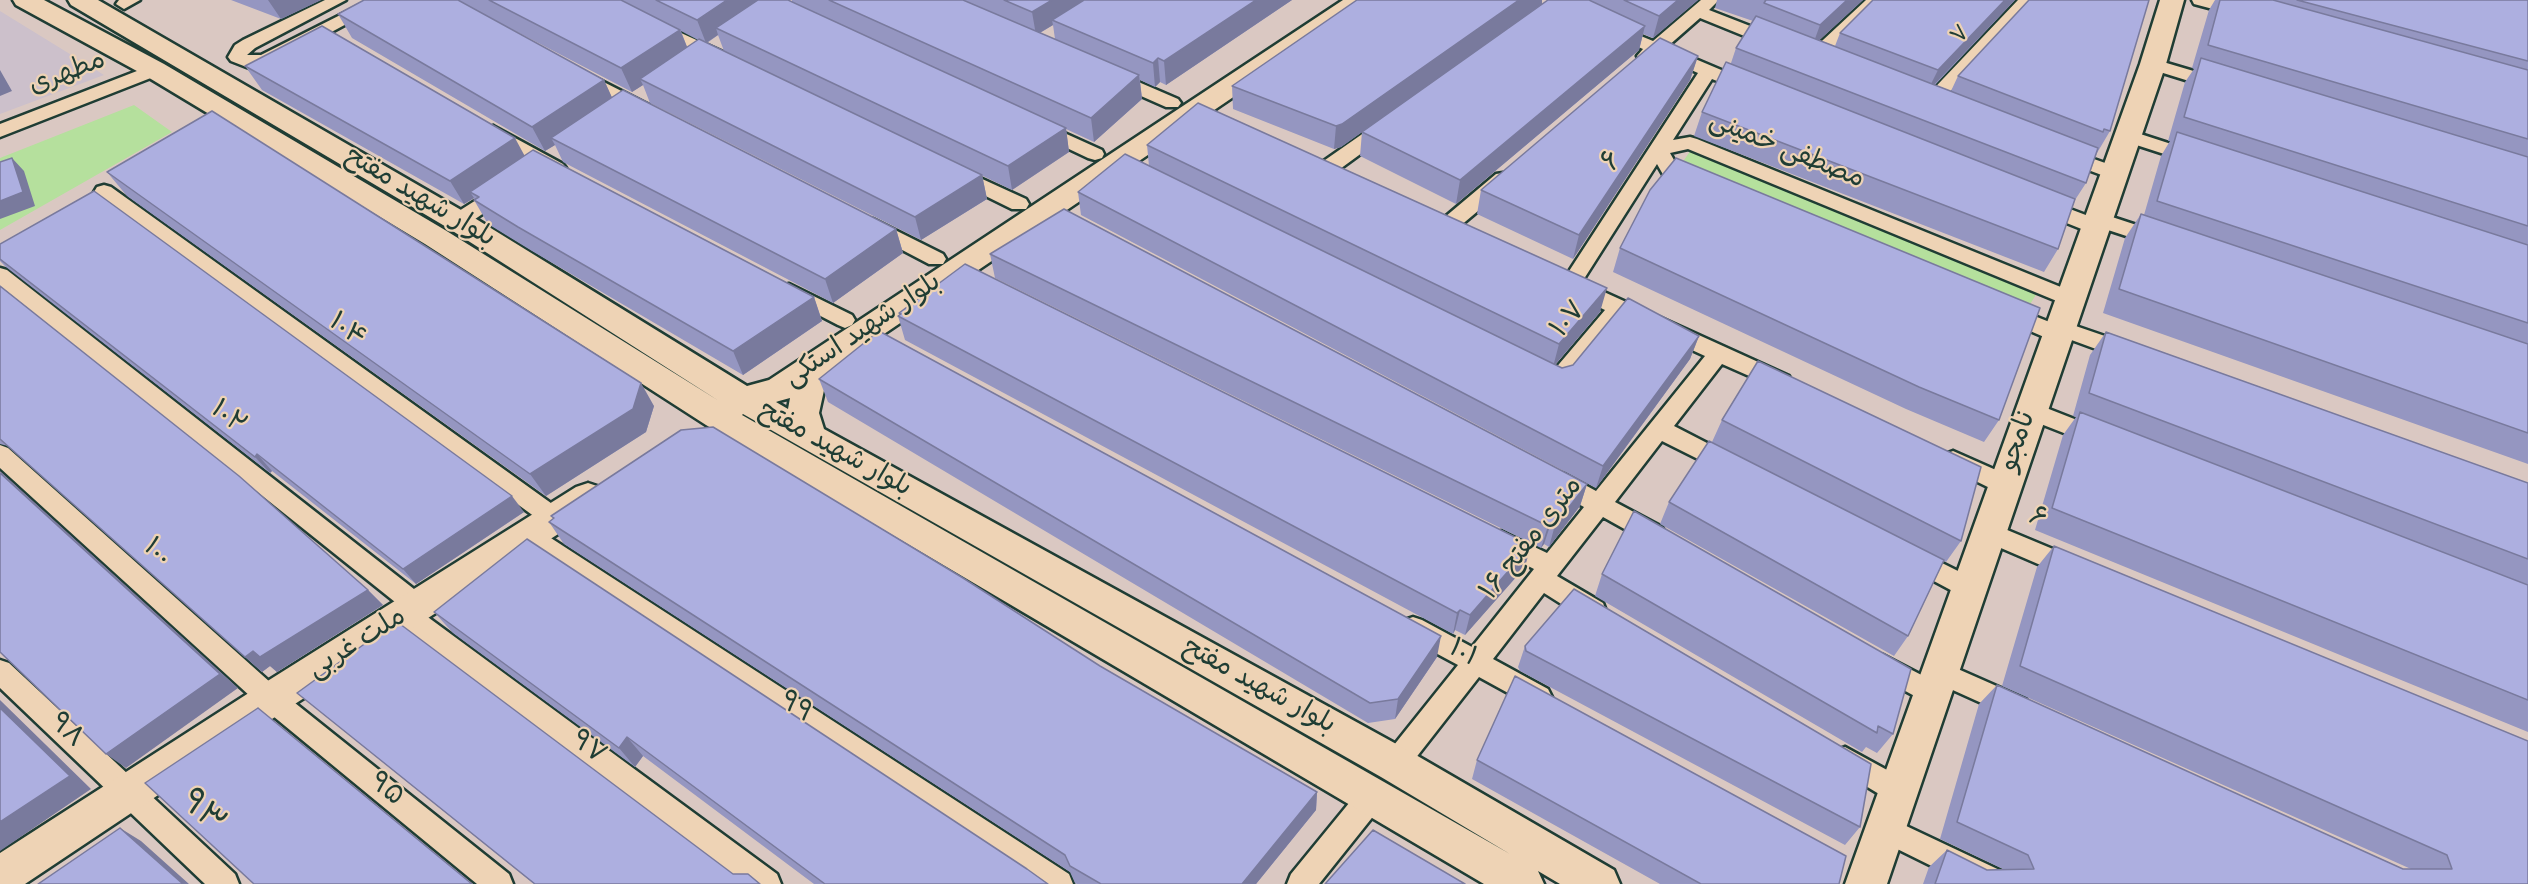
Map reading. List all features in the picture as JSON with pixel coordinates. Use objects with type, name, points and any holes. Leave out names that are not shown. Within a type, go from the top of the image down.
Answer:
[{"type":"main road","name":"بلوار شهید مفتح","points":[[25,0],[155,70],[223,122],[458,220],[730,407],[812,438],[1395,764],[1599,884]]},
{"type":"main road","name":"بلوار شهید مفتح","points":[[80,0],[210,76],[365,181],[435,237],[730,407],[1523,884]]},
{"type":"main road","name":"بلوار شهید استکی","points":[[1194,112],[1327,0]]},
{"type":"main road","name":"بلوار شهید استکی","points":[[730,407],[779,389],[957,270],[1057,215],[1117,163],[1360,0]]},
{"type":"main road","name":"نامجو","points":[[1861,875],[1885,829],[1899,791],[2153,64],[2172,0]]},
{"type":"main road","points":[[155,70],[210,76]]},
{"type":"main road","name":"بلوار شهید استکی","points":[[957,270],[1019,204],[1117,163]]},
{"type":"main road","name":"بلوار شهید استکی","points":[[730,407],[764,373],[866,331]]},
{"type":"main road","points":[[812,438],[803,413],[810,377],[816,364]]},
{"type":"main road","points":[[688,434],[730,407]]},
{"type":"main road","name":"ملت غربی","points":[[0,877],[271,699],[612,482]]},
{"type":"street","points":[[239,60],[237,53],[249,44],[338,0]]},
{"type":"street","points":[[210,76],[239,60],[249,63],[266,60],[383,0]]},
{"type":"street","points":[[1815,57],[1876,0]]},
{"type":"street","name":"۷","points":[[1929,104],[2027,0]]},
{"type":"street","points":[[2200,0],[2256,16]]},
{"type":"street","points":[[1628,72],[1704,6],[1836,66]]},
{"type":"street","points":[[639,19],[730,62]]},
{"type":"street","points":[[1601,24],[1762,94]]},
{"type":"street","points":[[321,31],[342,43]]},
{"type":"street","points":[[690,65],[729,39]]},
{"type":"street","points":[[2153,64],[2233,88]]},
{"type":"street","name":"مطهری","points":[[0,131],[155,70]]},
{"type":"street","points":[[571,71],[664,120]]},
{"type":"street","points":[[1099,72],[1194,112]]},
{"type":"street","name":"۶","points":[[1570,285],[1707,72]]},
{"type":"street","points":[[613,116],[652,90]]},
{"type":"street","points":[[1909,95],[1951,112]]},
{"type":"street","points":[[1322,172],[1398,118]]},
{"type":"street","points":[[1021,119],[1117,163]]},
{"type":"street","points":[[474,120],[576,178]]},
{"type":"street","points":[[2128,136],[2217,165]]},
{"type":"street","name":"مصطفی خمینی","points":[[1658,149],[1690,142],[2149,361]]},
{"type":"street","points":[[458,220],[565,149]]},
{"type":"street","points":[[1658,149],[1672,173],[1716,191]]},
{"type":"street","points":[[2049,149],[2115,174]]},
{"type":"street","points":[[1301,162],[1343,181]]},
{"type":"street","points":[[1446,227],[1519,165]]},
{"type":"street","points":[[944,167],[1019,204]]},
{"type":"street","points":[[85,203],[123,181]]},
{"type":"street","name":"۱۰۴","points":[[104,192],[542,527]]},
{"type":"street","points":[[2029,201],[2178,246]]},
{"type":"street","points":[[852,216],[957,270]]},
{"type":"street","points":[[1426,217],[1467,236]]},
{"type":"street","name":"۱۰۲","points":[[0,275],[412,611]]},
{"type":"street","points":[[1549,275],[1804,392]]},
{"type":"street","points":[[772,282],[866,331]]},
{"type":"street","name":"مصطفی خمینی","points":[[1992,307],[2063,320]]},
{"type":"street","name":"۱۰۷","points":[[1525,365],[1557,381],[1619,308]]},
{"type":"street","name":"۱۶ متری مفتح","points":[[1395,764],[1719,353]]},
{"type":"street","points":[[2031,411],[2120,446]]},
{"type":"street","points":[[1659,429],[1752,477]]},
{"type":"street","points":[[1931,451],[2006,485]]},
{"type":"street","name":"۱۰۰","points":[[0,454],[271,699]]},
{"type":"street","points":[[1538,471],[1673,546]]},
{"type":"street","name":"۹۹","points":[[542,527],[1059,884]]},
{"type":"street","points":[[1477,529],[1546,572],[1613,622]]},
{"type":"street","name":"۶","points":[[1988,532],[2098,578]]},
{"type":"street","points":[[1897,551],[1969,588]]},
{"type":"street","name":"۹۷","points":[[412,611],[767,884]]},
{"type":"street","name":"۱۰۱","points":[[1391,617],[1558,707]]},
{"type":"street","points":[[1860,653],[1937,683],[2039,717]]},
{"type":"street","name":"۹۸","points":[[0,671],[129,794]]},
{"type":"street","name":"۹۵","points":[[271,699],[499,884]]},
{"type":"street","points":[[1827,749],[1899,791]]},
{"type":"street","name":"۹۳","points":[[129,794],[225,884]]},
{"type":"street","points":[[1301,884],[1373,795]]},
{"type":"street","points":[[1885,829],[1998,884]]},
{"type":"shaded area","points":[[0,11],[104,75],[0,114]]},
{"type":"green space","points":[[134,105],[172,132],[0,230],[0,158]]},
{"type":"green space","points":[[1693,147],[2039,290],[2027,309],[1682,163]]},
{"type":"building","points":[[364,0],[458,0],[604,80],[532,127],[338,14]]},
{"type":"building","points":[[489,0],[621,0],[680,30],[621,68]]},
{"type":"building","points":[[656,0],[727,0],[697,20]]},
{"type":"building","points":[[758,0],[788,0],[1066,128],[1008,166],[716,28]]},
{"type":"building","points":[[829,0],[963,0],[1139,75],[1091,118]]},
{"type":"building","points":[[1004,0],[1052,0],[1032,12]]},
{"type":"building","points":[[1084,0],[1256,0],[1164,61],[1158,58],[1153,63],[1052,20]]},
{"type":"building","points":[[1357,0],[1519,0],[1336,126],[1232,86]]},
{"type":"building","points":[[1548,0],[1589,0],[1645,26],[1460,180],[1362,132]]},
{"type":"building","points":[[1624,0],[1678,0],[1659,16]]},
{"type":"building","points":[[1766,0],[1847,0],[1820,25],[1764,3]]},
{"type":"building","points":[[1873,0],[2005,0],[1938,70],[1840,33]]},
{"type":"building","points":[[2029,0],[2149,0],[2110,131],[2104,129],[2103,132],[1958,76]]},
{"type":"building","points":[[2220,0],[2273,0],[2528,70],[2528,139],[2208,45]]},
{"type":"building","points":[[2297,0],[2528,0],[2528,61]]},
{"type":"building","points":[[1756,16],[2098,148],[2086,183],[1736,48]]},
{"type":"building","points":[[322,26],[515,138],[450,181],[245,66]]},
{"type":"building","points":[[1660,38],[1698,56],[1579,235],[1481,190]]},
{"type":"building","points":[[699,39],[982,175],[915,217],[640,79]]},
{"type":"building","points":[[2201,58],[2528,157],[2528,226],[2184,117]]},
{"type":"building","points":[[1726,62],[2075,199],[2058,249],[1702,112]]},
{"type":"building","points":[[623,90],[896,229],[825,279],[551,138]]},
{"type":"building","points":[[1198,103],[1607,288],[1559,344],[1147,145]]},
{"type":"building","points":[[212,111],[641,383],[633,409],[530,474],[107,172]]},
{"type":"building","points":[[2177,132],[2528,245],[2528,323],[2157,201]]},
{"type":"building","points":[[533,150],[814,297],[733,351],[474,200],[479,197],[470,192]]},
{"type":"building","points":[[1125,154],[1562,368],[1573,365],[1628,298],[1699,336],[1603,466],[1078,192]]},
{"type":"building","points":[[12,158],[23,192],[0,201],[0,162]]},
{"type":"building","points":[[1676,158],[2040,308],[1999,420],[1919,387],[1620,248],[1650,190]]},
{"type":"building","points":[[94,191],[512,496],[403,569],[257,454],[255,457],[0,259],[0,244]]},
{"type":"building","points":[[1064,209],[1587,484],[1555,525],[1551,523],[1548,526],[990,254]]},
{"type":"building","points":[[2141,214],[2528,344],[2528,433],[2119,289]]},
{"type":"building","points":[[965,264],[1531,545],[1470,615],[1460,610],[1457,613],[898,316]]},
{"type":"building","points":[[0,286],[239,476],[368,590],[260,657],[253,651],[245,657],[0,439]]},
{"type":"building","points":[[879,331],[1441,636],[1398,699],[1370,703],[819,379]]},
{"type":"building","points":[[2106,332],[2528,483],[2528,559],[2089,393]]},
{"type":"building","points":[[1758,361],[1981,467],[1961,541],[1722,420]]},
{"type":"building","points":[[2080,412],[2528,585],[2528,700],[2052,508]]},
{"type":"building","points":[[713,427],[963,578],[1100,666],[1317,792],[1242,884],[1101,884],[1070,866],[1065,855],[549,522],[554,518],[551,516],[681,430]]},
{"type":"building","points":[[1709,441],[1944,560],[1908,636],[1669,502]]},
{"type":"building","points":[[0,473],[220,674],[106,754],[0,652]]},
{"type":"building","points":[[1634,511],[1911,669],[1893,734],[1878,726],[1877,733],[1602,574]]},
{"type":"building","points":[[527,539],[1048,884],[825,884],[627,737],[619,748],[434,612]]},
{"type":"building","points":[[2054,546],[2528,741],[2528,884],[1935,884],[1947,850],[1987,870],[2034,869],[2028,855],[1957,822],[1997,685],[2403,869],[2452,869],[2447,855],[2020,666]]},
{"type":"building","points":[[1574,589],[1871,764],[1860,827],[1526,651],[1525,646]]},
{"type":"building","points":[[396,621],[733,874],[748,874],[760,884],[535,884],[297,693]]},
{"type":"building","points":[[1515,676],[1846,856],[1839,884],[1701,884],[1477,760]]},
{"type":"building","points":[[0,708],[70,776],[0,822]]},
{"type":"building","points":[[258,708],[472,884],[254,884],[145,783]]},
{"type":"building","points":[[120,828],[183,884],[38,884]]},
{"type":"building","points":[[1373,830],[1465,884],[1325,884]]}]
